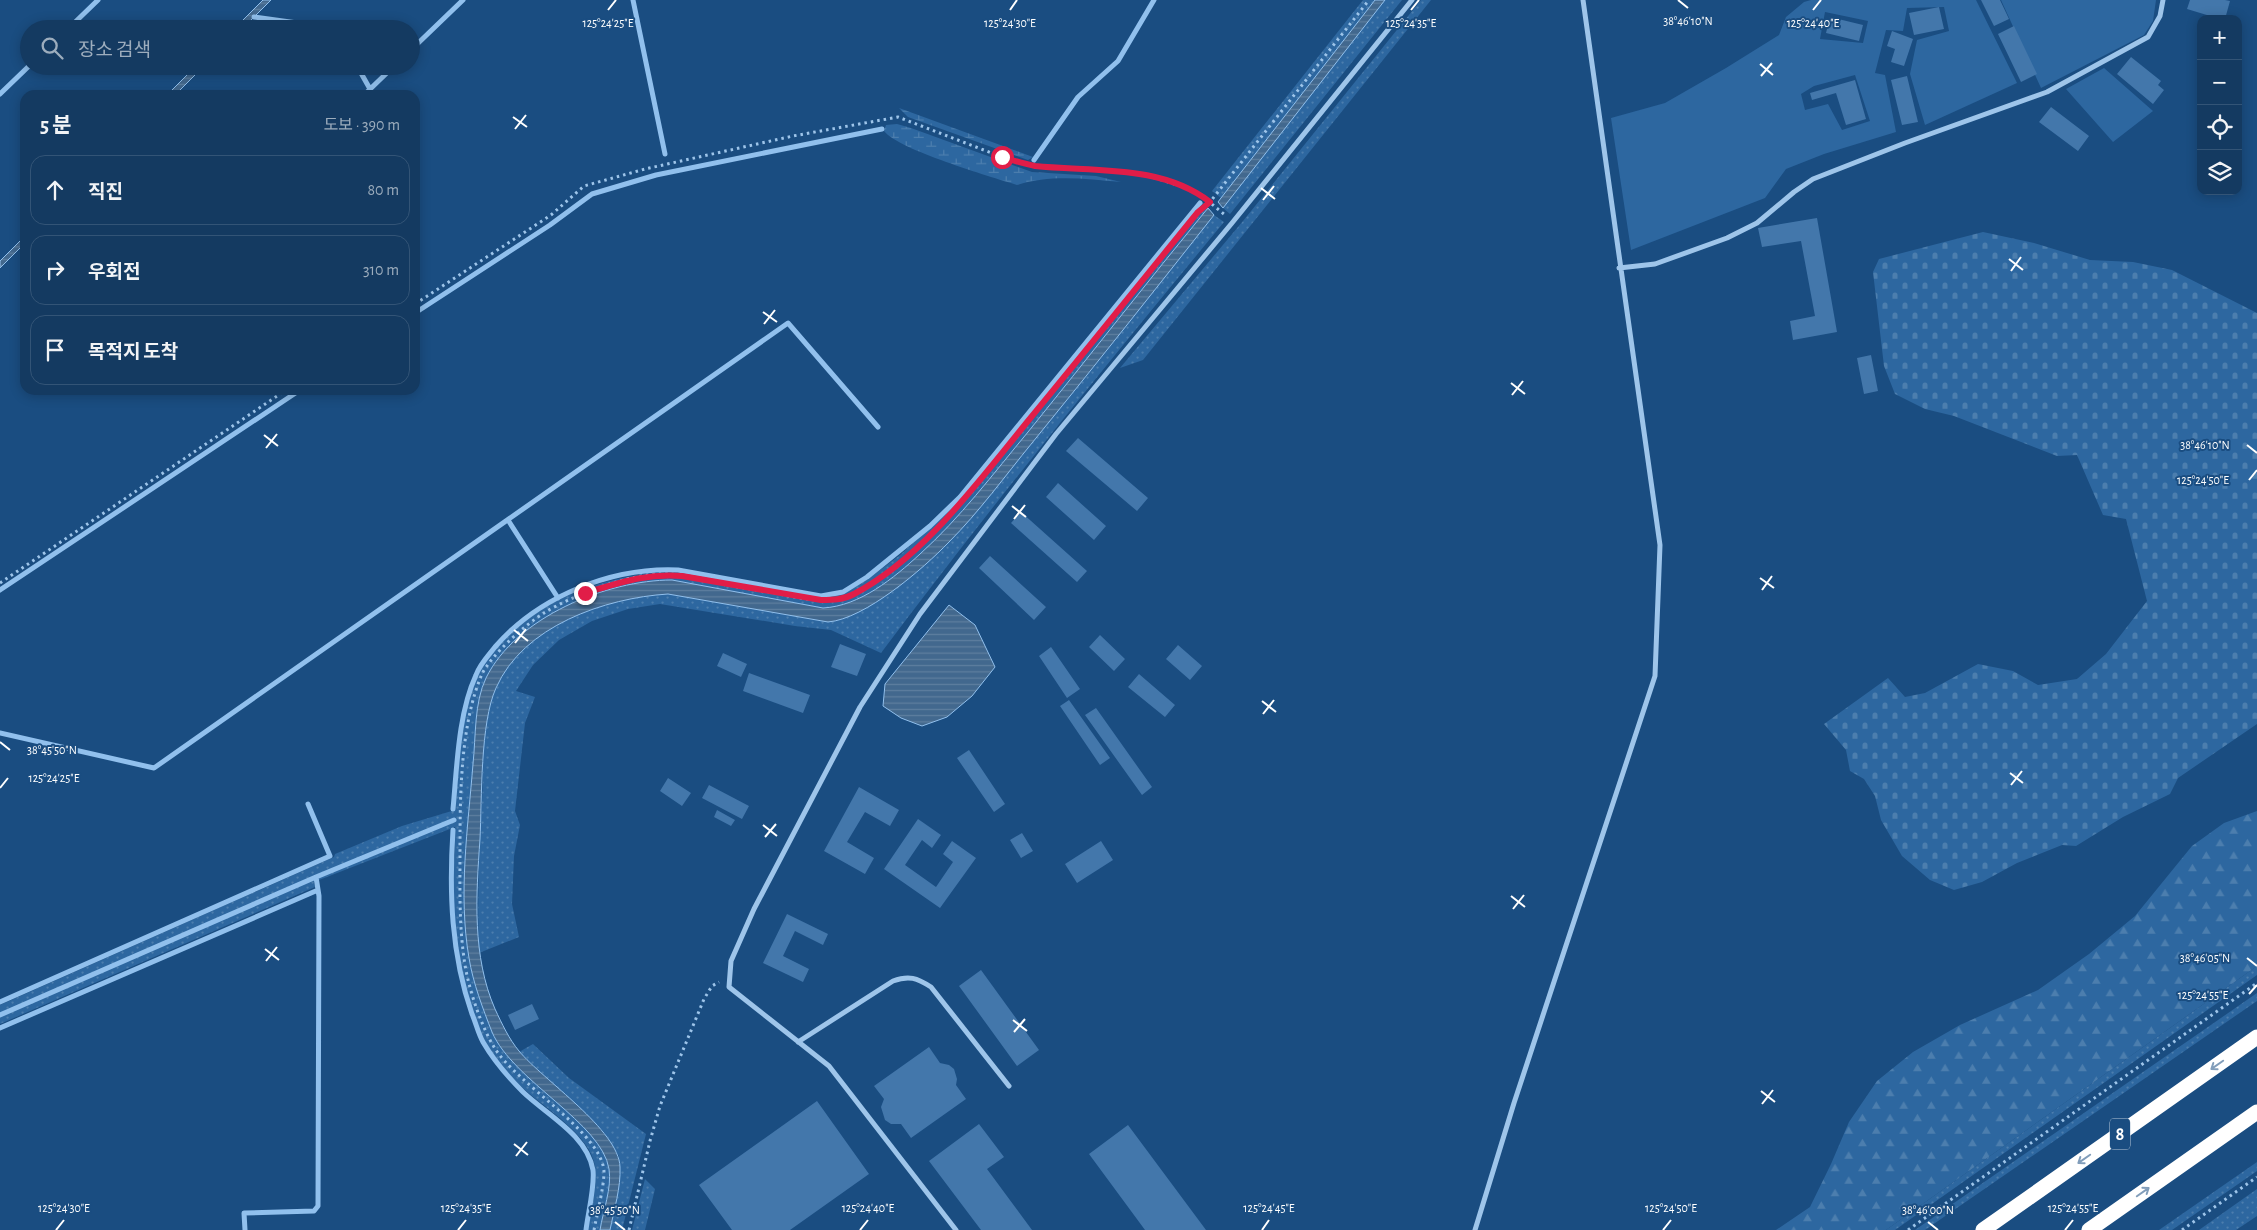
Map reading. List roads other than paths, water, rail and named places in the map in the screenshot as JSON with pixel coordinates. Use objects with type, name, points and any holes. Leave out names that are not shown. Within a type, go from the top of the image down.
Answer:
[{"type":"highway","name":"8","points":[[1984,1230],[2257,1037]]},
{"type":"highway","points":[[2089,1230],[2257,1112]]},
{"type":"street","points":[[956,1230],[829,1066],[728,987],[731,961],[754,909],[860,707],[920,614],[1056,434],[1232,223],[1412,0]]},
{"type":"street","points":[[1475,1230],[1514,1103],[1654,676],[1660,545],[1619,268],[1583,0]]},
{"type":"street","points":[[1619,268],[1654,264],[1727,238],[1757,223],[1794,192],[1813,179],[1905,143],[2047,92],[2148,37],[2160,16],[2163,0]]},
{"type":"street","points":[[798,1042],[893,981],[905,977],[918,978],[931,987],[1009,1086]]},
{"type":"waterway","points":[[77,20],[98,0]]},
{"type":"waterway","points":[[420,41],[463,0]]},
{"type":"waterway","points":[[633,0],[665,154]]},
{"type":"waterway","points":[[1034,160],[1078,97],[1118,61],[1154,0]]},
{"type":"waterway","points":[[254,17],[276,20]]},
{"type":"waterway","points":[[0,94],[20,75]]},
{"type":"waterway","points":[[362,75],[370,89]]},
{"type":"waterway","points":[[369,90],[385,75]]},
{"type":"waterway","points":[[420,310],[550,225],[592,194],[656,175],[882,129]]},
{"type":"waterway","points":[[453,809],[459,741],[465,706],[470,690],[482,664],[495,647],[513,629],[555,599],[578,588],[603,580],[653,570],[678,570],[821,596],[843,592],[867,577],[930,526],[960,497],[1200,203]]},
{"type":"waterway","points":[[0,733],[154,768],[788,323],[878,427]]},
{"type":"waterway","points":[[0,590],[292,395]]},
{"type":"waterway","points":[[508,520],[558,598]]},
{"type":"waterway","points":[[0,1002],[330,856],[308,804]]},
{"type":"waterway","points":[[0,1015],[316,877],[454,820]]},
{"type":"waterway","points":[[453,830],[451,876],[453,923],[460,969],[472,1014],[483,1042],[512,1081],[533,1101],[565,1126],[583,1146],[593,1170],[593,1184],[586,1230]]},
{"type":"waterway","points":[[245,1230],[244,1213],[314,1211],[318,1206],[319,896],[316,877]]},
{"type":"waterway","points":[[0,1028],[318,890]]}]
